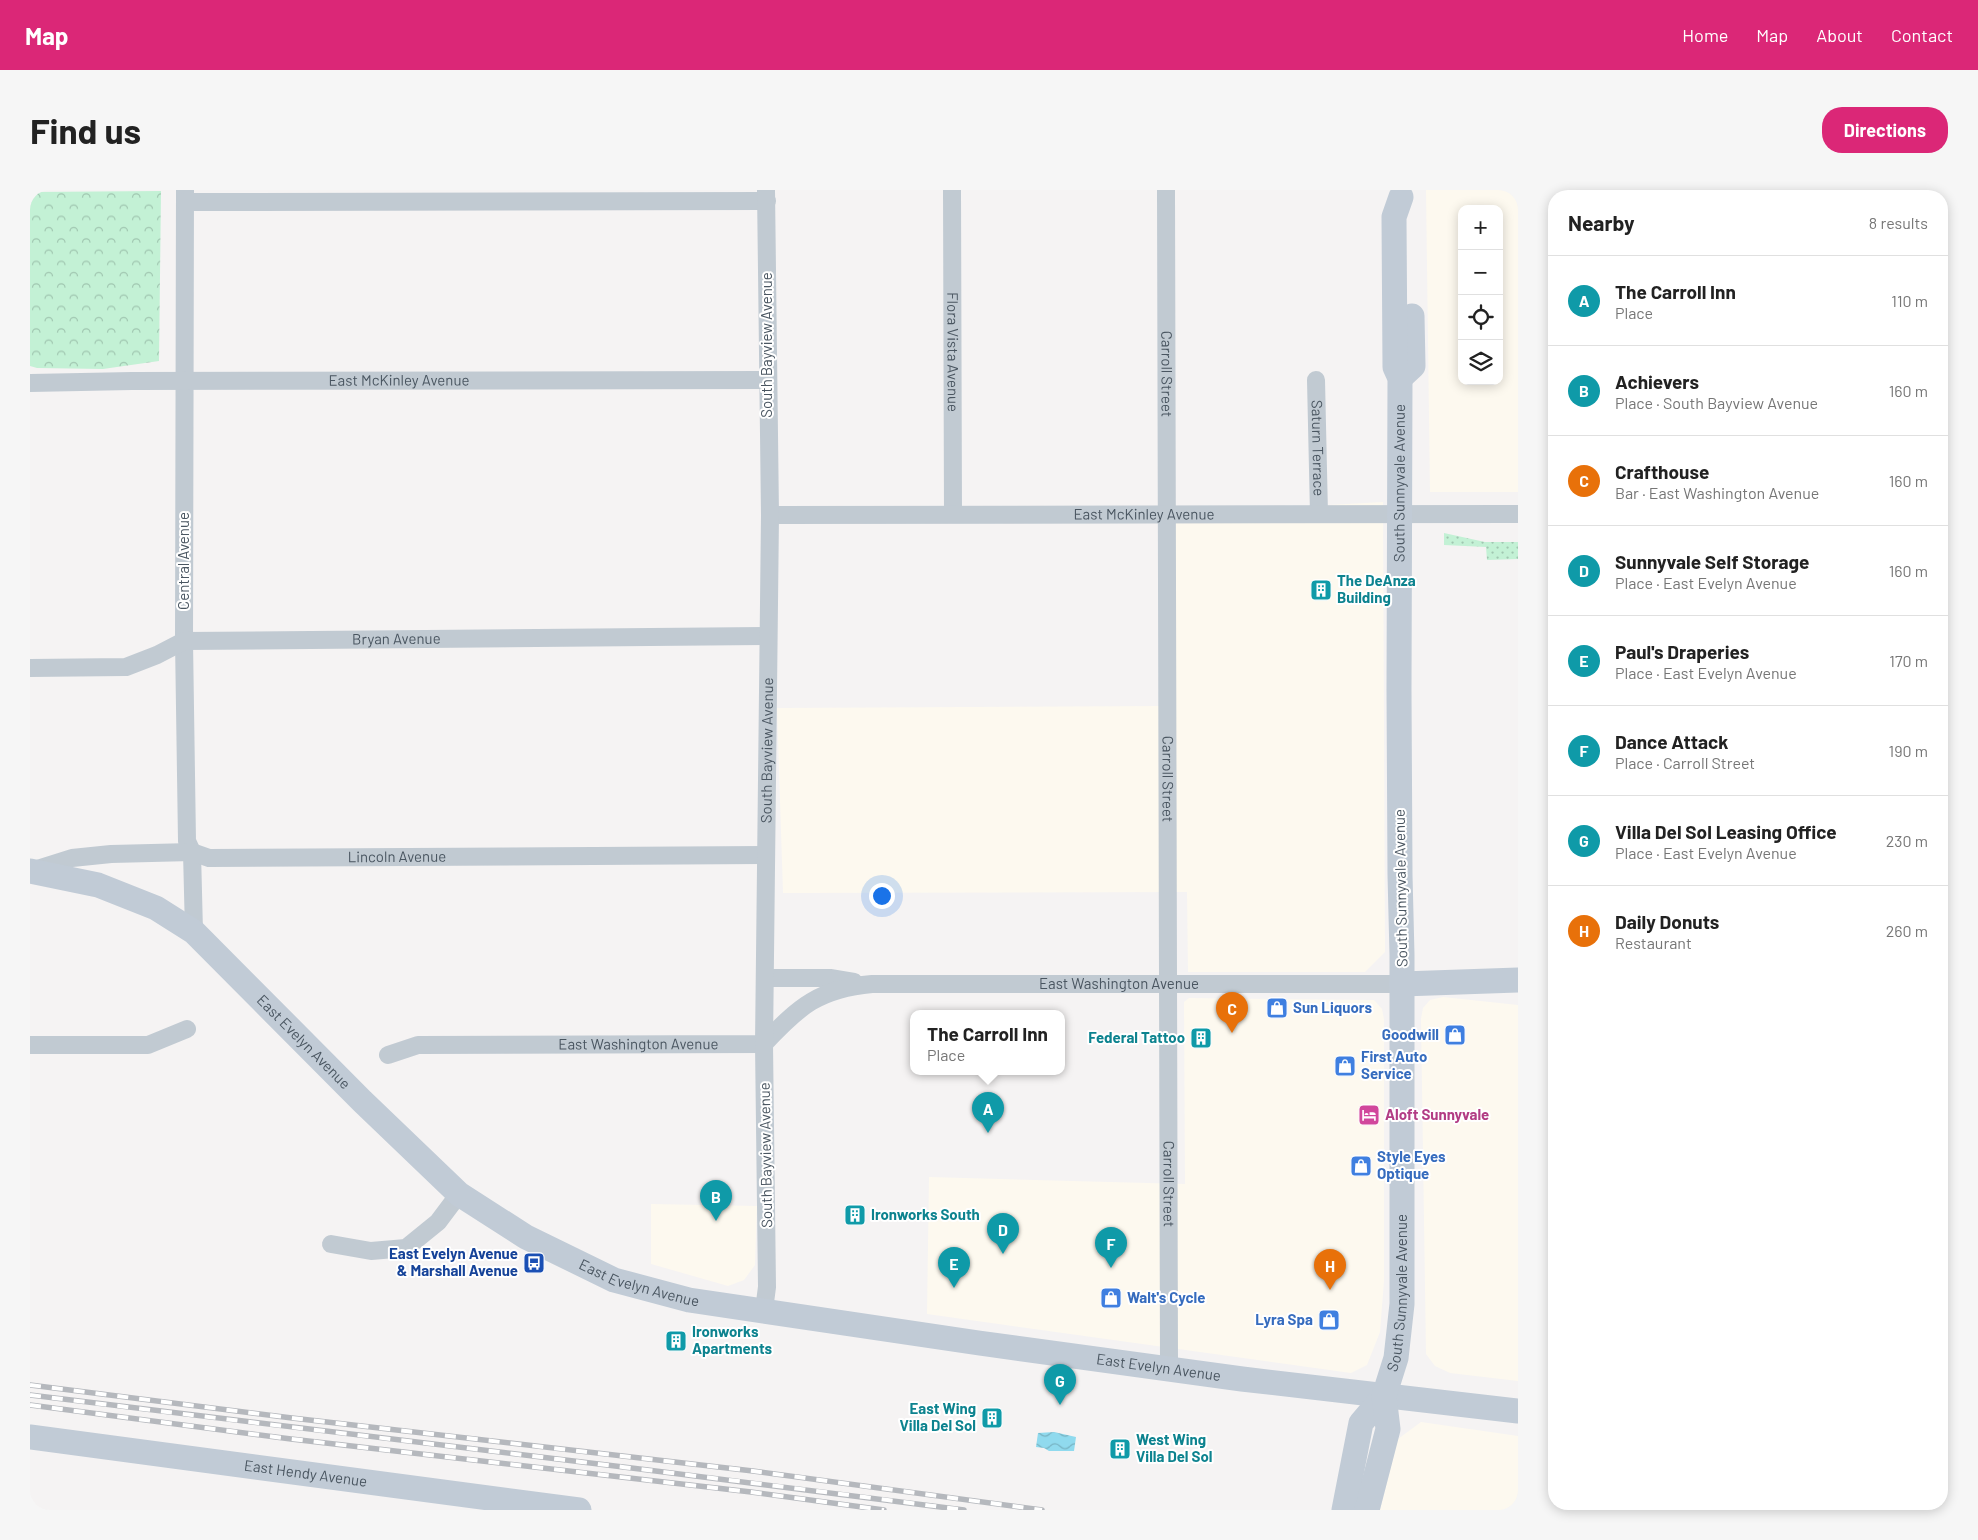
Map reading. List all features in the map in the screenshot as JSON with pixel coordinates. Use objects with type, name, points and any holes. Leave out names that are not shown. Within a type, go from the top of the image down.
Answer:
[{"type":"main road","name":"South Sunnyvale Avenue","points":[[1384,1396],[1396,1358],[1402,1304],[1402,984],[1399,763],[1400,378],[1413,366],[1410,218],[1401,194]]},
{"type":"main road","name":"East Evelyn Avenue","points":[[31,871],[98,885],[156,908],[194,932],[362,1101],[459,1194],[526,1237],[614,1280],[689,1300],[979,1343],[1242,1379],[1518,1411]]},
{"type":"main road","name":"East Washington Avenue","points":[[1402,984],[1518,980]]},
{"type":"main road","points":[[1344,1510],[1361,1423],[1384,1396]]},
{"type":"main road","points":[[1367,1510],[1388,1429],[1384,1396]]},
{"type":"main road","name":"East Hendy Avenue","points":[[30,1437],[579,1510]]},
{"type":"street","name":"Flora Vista Avenue","points":[[952,190],[953,514]]},
{"type":"street","name":"Carroll Street","points":[[1166,190],[1169,1368]]},
{"type":"street","points":[[185,196],[766,195]]},
{"type":"street","name":"South Bayview Avenue","points":[[764,1310],[767,1287],[764,1044],[770,515],[766,195]]},
{"type":"street","name":"Central Avenue","points":[[185,196],[184,641],[186,836],[192,852],[194,932]]},
{"type":"street","name":"East McKinley Avenue","points":[[30,383],[132,381],[767,380]]},
{"type":"street","name":"Saturn Terrace","points":[[1316,380],[1318,514]]},
{"type":"street","name":"East McKinley Avenue","points":[[770,515],[1518,514]]},
{"type":"street","name":"Bryan Avenue","points":[[30,668],[126,667],[157,655],[184,641],[768,636]]},
{"type":"street","name":"Lincoln Avenue","points":[[31,871],[72,858],[111,854],[192,852],[209,858],[766,856]]},
{"type":"street","name":"East Washington Avenue","points":[[766,978],[830,978],[872,984]]},
{"type":"street","name":"East Washington Avenue","points":[[388,1055],[418,1045],[764,1044],[792,1014],[810,1002],[836,990],[850,986],[872,984],[1402,984]]},
{"type":"street","points":[[30,1045],[148,1045],[187,1029]]},
{"type":"street","points":[[331,1244],[372,1251],[406,1248],[438,1222],[459,1194]]},
{"type":"shaded area","points":[[1426,190],[1518,190],[1518,492],[1430,492]]},
{"type":"shaded area","points":[[1383,502],[1385,952],[1365,972],[1188,972],[1187,892],[783,893],[777,708],[1167,706],[1167,514]]},
{"type":"shaded area","points":[[1443,997],[1518,1005],[1518,1381],[1450,1373],[1435,1366],[1426,1354],[1421,1019],[1423,1008],[1430,1000]]},
{"type":"shaded area","points":[[1189,998],[1374,1000],[1382,1009],[1384,1019],[1384,1281],[1380,1332],[1367,1365],[1351,1373],[927,1314],[929,1177],[1185,1184],[1184,1002]]},
{"type":"shaded area","points":[[651,1204],[757,1206],[755,1265],[744,1280],[728,1286],[651,1264]]},
{"type":"shaded area","points":[[1421,1422],[1518,1436],[1518,1510],[1380,1510],[1398,1439]]},
{"type":"green space","points":[[161,191],[159,361],[103,369],[37,368],[30,366],[30,192]]},
{"type":"green space","points":[[1444,533],[1485,542],[1518,542],[1518,559],[1487,560],[1486,547],[1444,545]]},
{"type":"water","points":[[1054,1432],[1076,1437],[1074,1451],[1049,1451],[1036,1447],[1038,1433]]},
{"type":"railway","points":[[30,1385],[292,1418],[753,1471],[1042,1510]]},
{"type":"railway","points":[[30,1395],[964,1510]]},
{"type":"railway","points":[[30,1405],[291,1439],[751,1492],[884,1510]]},
{"type":"place","name":"The DeAnza Building","points":[[1321,590]]},
{"type":"place","name":"Sun Liquors","points":[[1277,1008]]},
{"type":"place","name":"Crafthouse","points":[[1232,1033]]},
{"type":"place","name":"Goodwill","points":[[1455,1035]]},
{"type":"place","name":"Federal Tattoo","points":[[1201,1038]]},
{"type":"place","name":"First Auto Service","points":[[1345,1066]]},
{"type":"place","name":"Aloft Sunnyvale","points":[[1369,1115]]},
{"type":"place","name":"The Carroll Inn","points":[[988,1133]]},
{"type":"place","name":"Style Eyes Optique","points":[[1361,1166]]},
{"type":"place","name":"Ironworks South","points":[[855,1215]]},
{"type":"place","name":"Achievers","points":[[716,1221]]},
{"type":"place","name":"Sunnyvale Self Storage","points":[[1003,1254]]},
{"type":"place","name":"East Evelyn Avenue & Marshall Avenue","points":[[534,1263]]},
{"type":"place","name":"Dance Attack","points":[[1111,1268]]},
{"type":"place","name":"Paul's Draperies","points":[[954,1288]]},
{"type":"place","name":"Daily Donuts","points":[[1330,1290]]},
{"type":"place","name":"Walt's Cycle","points":[[1111,1298]]},
{"type":"place","name":"Lyra Spa","points":[[1329,1320]]},
{"type":"place","name":"Ironworks Apartments","points":[[676,1341]]},
{"type":"place","name":"Villa Del Sol Leasing Office","points":[[1060,1405]]},
{"type":"place","name":"East Wing Villa Del Sol","points":[[992,1418]]},
{"type":"place","name":"West Wing Villa Del Sol","points":[[1120,1449]]}]
